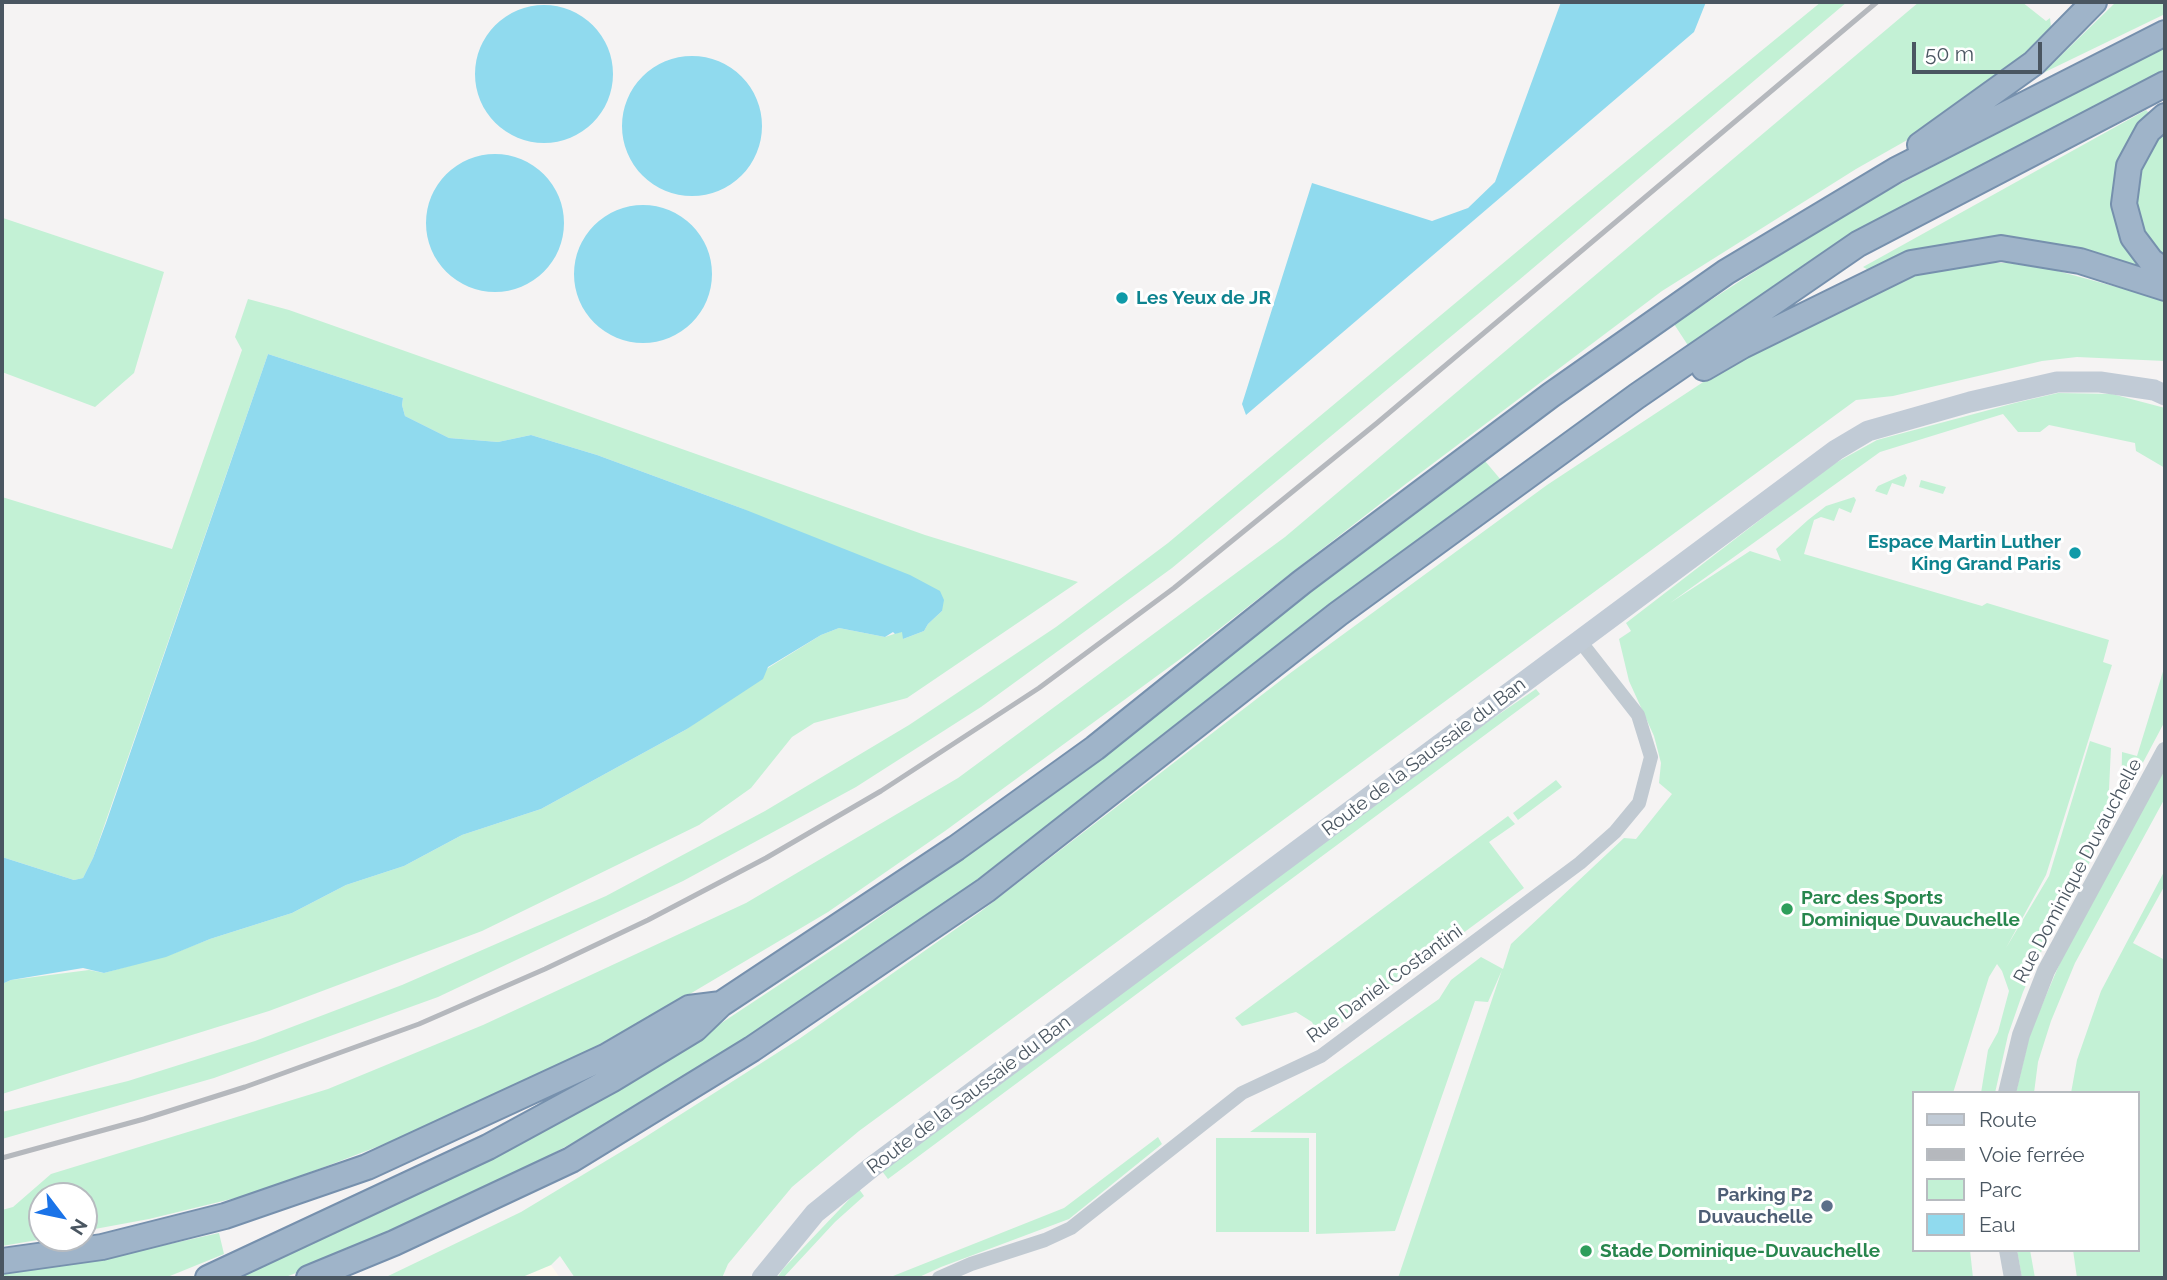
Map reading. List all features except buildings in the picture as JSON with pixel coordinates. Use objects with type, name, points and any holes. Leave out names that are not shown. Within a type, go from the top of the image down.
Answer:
[{"type":"highway","points":[[1896,170],[1919,145],[2034,63],[2094,2]]},
{"type":"highway","points":[[208,1278],[488,1147],[611,1080],[684,1036],[721,1004],[956,848],[1095,748],[1302,582],[1551,395],[1726,272],[1896,170],[2165,33]]},
{"type":"highway","points":[[309,1278],[394,1243],[571,1160],[752,1049],[986,890],[1338,614],[1637,396],[1858,244],[2165,84]]},
{"type":"highway","points":[[2165,116],[2148,131],[2129,166],[2124,204],[2133,237],[2151,261],[2165,271]]},
{"type":"highway","points":[[1637,396],[1662,392],[1742,346],[1911,263],[2001,248],[2080,261],[2165,288]]},
{"type":"highway","points":[[2,1261],[102,1247],[225,1216],[367,1167],[605,1057],[689,1008],[721,1004]]},
{"type":"main road","name":"Route de la Saussaie du Ban","points":[[762,1278],[815,1213],[872,1167],[1836,450],[1868,431],[1970,402],[2057,382],[2100,382],[2162,390]]},
{"type":"street","name":"Rue Daniel Costantini","points":[[939,1278],[1071,1228],[1241,1093],[1321,1056],[1580,863],[1615,832],[1639,803],[1651,757],[1638,715],[1580,641]]},
{"type":"street","name":"Rue Dominique Duvauchelle","points":[[2007,1091],[2021,1035],[2046,971],[2165,751]]},
{"type":"street","points":[[2008,1252],[2013,1278]]},
{"type":"shaded area","points":[[551,1265],[560,1278],[520,1278]]},
{"type":"green space","points":[[1821,2],[1847,2],[1519,280],[1172,568],[981,707],[856,787],[683,881],[438,997],[214,1078],[2,1139],[2,1112],[128,1081],[255,1041],[402,985],[606,896],[765,811],[909,725],[1056,627],[1168,543]]},
{"type":"green space","points":[[1919,2],[2022,2],[2046,21],[2050,18],[2052,36],[1916,135],[1856,169],[1662,291],[1407,483],[1187,654],[945,831],[828,912],[651,1017],[479,1108],[256,1193],[98,1228],[98,1182],[42,1182],[51,1174],[328,1089],[483,1025],[746,903],[958,778],[1285,537]]},
{"type":"green space","points":[[2116,2],[2165,2],[2165,14],[2043,73]]},
{"type":"green space","points":[[2165,42],[2165,73],[1689,347],[1674,324],[1794,246],[1887,191]]},
{"type":"green space","points":[[2146,110],[2150,114],[2118,175],[2152,273],[2063,249],[1872,272],[1863,267]]},
{"type":"green space","points":[[2165,129],[2165,258],[2150,244],[2139,220],[2135,191],[2143,161]]},
{"type":"green space","points":[[3,218],[164,272],[134,373],[95,407],[2,372]]},
{"type":"green space","points":[[1957,263],[2009,263],[2054,270],[2165,300],[2165,361],[2077,357],[2042,361],[1893,396],[1856,400],[859,1131],[792,1187],[728,1264],[722,1278],[575,1278],[560,1256],[551,1265],[520,1278],[384,1278],[521,1212],[799,1039],[980,912],[1289,674],[1547,485],[1726,367],[1893,283]]},
{"type":"green space","points":[[248,299],[289,310],[925,535],[1078,582],[907,698],[814,723],[792,737],[751,788],[699,825],[482,931],[269,1011],[2,1094],[2,984],[11,980],[89,970],[104,973],[172,954],[292,913],[346,885],[404,866],[462,835],[541,809],[687,729],[768,668],[821,635],[839,628],[885,637],[903,631],[903,639],[924,631],[942,611],[741,508],[597,455],[531,435],[498,442],[449,438],[405,416],[403,398],[268,354],[93,858],[83,878],[74,880],[2,857],[2,497],[172,549],[242,350],[235,337]]},
{"type":"green space","name":"Parc des Sports Dominique Duvauchelle","points":[[2058,393],[2112,394],[2165,408],[2165,468],[2136,451],[2135,443],[2049,425],[2040,432],[2018,432],[2003,414],[1880,452],[1670,603],[1750,551],[1781,561],[1776,549],[1808,520],[1826,506],[1854,497],[1856,500],[1851,513],[1839,508],[1834,521],[1821,517],[1814,520],[1804,554],[1982,606],[1987,603],[2109,640],[2103,662],[2112,665],[2046,875],[2006,948],[2049,876],[2090,741],[2111,748],[2107,830],[2039,956],[2023,992],[2008,1035],[1995,1091],[1981,1091],[1988,1050],[1998,1032],[2009,991],[1997,964],[1989,977],[1954,1091],[1912,1091],[1912,1252],[1970,1252],[1973,1278],[1398,1278],[1502,970],[1488,1002],[1475,1001],[1395,1231],[1316,1234],[1316,1133],[1250,1132],[1439,999],[1451,980],[1481,957],[1503,969],[1511,944],[1624,838],[1636,839],[1672,794],[1659,783],[1661,763],[1654,736],[1629,681],[1619,639],[1631,631],[1626,623],[1830,466],[1877,440]]},
{"type":"green space","points":[[1485,461],[1501,480],[889,947],[656,1098],[522,1170],[356,1250],[283,1278],[234,1278],[525,1141],[667,1059],[847,940],[996,834],[1100,751]]},
{"type":"green space","points":[[1905,474],[1907,478],[1904,487],[1892,483],[1887,495],[1875,491],[1878,486]]},
{"type":"green space","points":[[1921,480],[1946,487],[1943,494],[1919,487]]},
{"type":"green space","points":[[2165,665],[2165,721],[2121,804],[2122,752],[2137,756]]},
{"type":"green space","points":[[1536,689],[1540,694],[888,1179],[882,1171],[1464,738]]},
{"type":"green space","points":[[2165,769],[2165,798],[2075,963],[2051,1021],[2038,1062],[2034,1091],[2016,1091],[2030,1033],[2068,944]]},
{"type":"green space","points":[[1556,780],[1562,787],[1518,820],[1513,813]]},
{"type":"green space","points":[[1508,816],[1515,824],[1489,842],[1524,888],[1320,1039],[1312,1022],[1296,1012],[1242,1026],[1235,1018]]},
{"type":"green space","points":[[2165,870],[2165,885],[2133,943],[2165,960],[2165,1278],[2077,1278],[2073,1252],[2139,1252],[2139,1091],[2071,1091],[2077,1060],[2101,991]]},
{"type":"green space","points":[[1158,1137],[1162,1144],[1069,1219],[917,1278],[888,1278],[1064,1208]]},
{"type":"green space","points":[[1216,1138],[1309,1138],[1309,1232],[1216,1232]]},
{"type":"green space","points":[[859,1189],[864,1196],[835,1222],[783,1278],[777,1278],[783,1269]]},
{"type":"green space","points":[[28,1194],[28,1242],[2,1246],[2,1210],[13,1207]]},
{"type":"green space","points":[[219,1233],[224,1254],[165,1278],[2,1278],[2,1271],[129,1253]]},
{"type":"green space","points":[[2017,1252],[2030,1252],[2035,1278],[2022,1278]]},
{"type":"water","points":[[1561,2],[1706,2],[1694,32],[1246,415],[1242,404],[1312,183],[1432,221],[1468,208],[1495,182]]},
{"type":"water","points":[[544,5],[571,10],[593,25],[608,47],[613,74],[608,101],[593,123],[571,138],[544,143],[517,138],[495,123],[480,101],[475,74],[480,47],[495,25],[517,10]]},
{"type":"water","points":[[692,56],[719,62],[741,77],[756,99],[762,126],[756,153],[741,175],[719,190],[692,196],[665,190],[643,175],[628,153],[622,126],[628,99],[643,77],[665,62]]},
{"type":"water","points":[[495,154],[521,159],[544,174],[559,197],[564,223],[559,249],[544,272],[521,287],[495,292],[469,287],[446,272],[431,249],[426,223],[431,197],[446,174],[469,159]]},
{"type":"water","points":[[643,205],[670,210],[692,225],[707,247],[712,274],[707,301],[692,323],[670,338],[643,343],[616,338],[594,323],[579,301],[574,274],[579,247],[594,225],[616,210]]},
{"type":"water","points":[[268,354],[403,398],[405,416],[449,438],[498,442],[531,435],[597,455],[741,508],[910,575],[940,591],[944,600],[942,611],[924,631],[903,639],[902,632],[893,632],[885,637],[839,628],[821,635],[768,667],[763,679],[687,729],[541,809],[462,835],[404,866],[346,885],[292,913],[210,939],[166,957],[104,973],[83,968],[11,980],[2,984],[2,857],[74,880],[83,878],[106,823]]},
{"type":"railway","points":[[2,1158],[144,1119],[245,1087],[419,1024],[648,920],[766,858],[881,791],[1039,688],[1174,588],[1377,423],[1877,2]]},
{"type":"place","name":"Les Yeux de JR","points":[[1122,298]]},
{"type":"place","name":"Espace Martin Luther King Grand Paris","points":[[2075,553]]},
{"type":"place","name":"Parc des Sports Dominique Duvauchelle","points":[[1787,909]]},
{"type":"place","name":"Parking P2 Duvauchelle","points":[[1827,1206]]},
{"type":"place","name":"Stade Dominique-Duvauchelle","points":[[1586,1251]]}]
